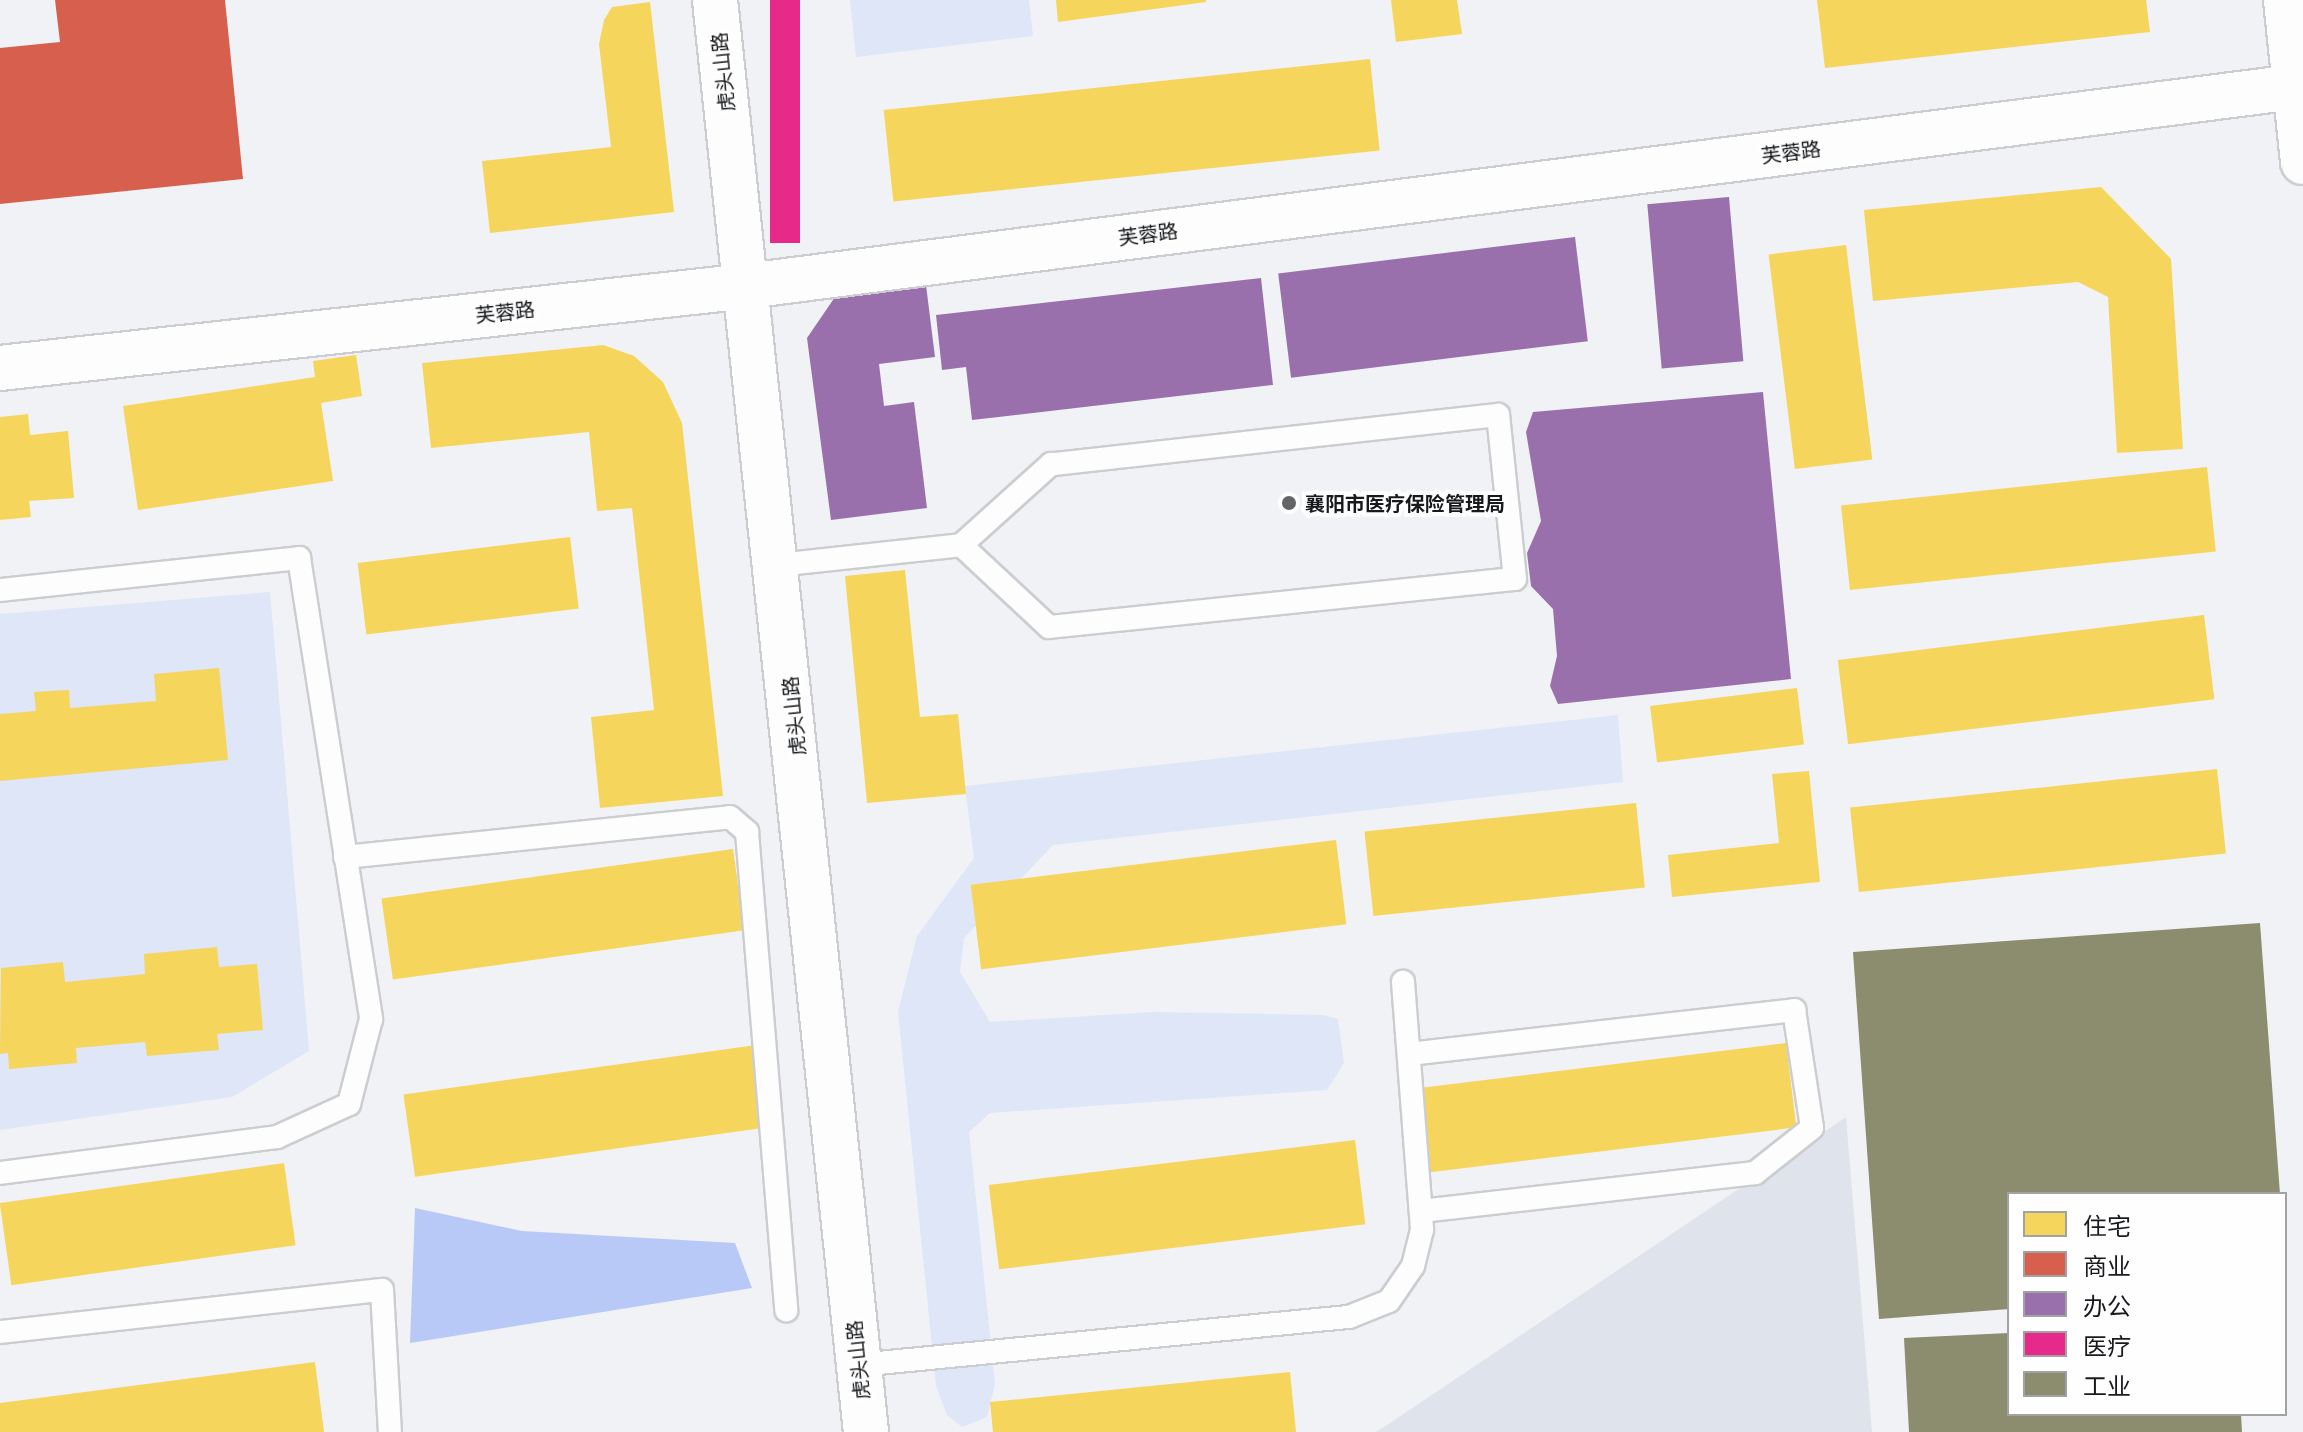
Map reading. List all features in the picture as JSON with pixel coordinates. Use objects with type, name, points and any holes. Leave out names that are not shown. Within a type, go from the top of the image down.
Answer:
[{"type":"street","name":"虎头山路","points":[[715,0],[778,565],[866,1432]]},
{"type":"street","points":[[2286,0],[2303,162]]},
{"type":"street","name":"芙蓉路","points":[[0,368],[747,286],[2295,87]]},
{"type":"lane","points":[[778,565],[961,545],[1051,464],[1498,415],[1515,579],[1049,627],[961,545]]},
{"type":"lane","points":[[0,590],[299,558],[371,1019],[349,1104],[277,1137],[0,1173]]},
{"type":"lane","points":[[345,857],[730,817],[747,832],[786,1310]]},
{"type":"lane","points":[[858,1365],[1349,1317],[1389,1301],[1413,1266],[1421,1211],[1403,982]]},
{"type":"lane","points":[[1409,1054],[1794,1010],[1812,1128],[1755,1173],[1421,1211]]},
{"type":"lane","points":[[0,1332],[382,1290],[390,1432]]},
{"type":"shaded area","points":[[850,0],[1029,0],[1033,36],[856,57]]},
{"type":"shaded area","points":[[270,592],[309,1051],[232,1097],[0,1130],[0,614]]},
{"type":"shaded area","points":[[1618,715],[1623,782],[1053,845],[964,938],[960,972],[990,1022],[1154,1012],[1323,1015],[1338,1019],[1344,1063],[1327,1090],[990,1113],[969,1132],[995,1384],[987,1417],[962,1427],[947,1415],[936,1386],[898,1012],[917,936],[974,858],[965,786]]},
{"type":"shaded area","points":[[1846,1117],[1872,1432],[1375,1432],[1381,1429]]},
{"type":"shaded area","points":[[415,1208],[522,1231],[735,1243],[752,1288],[410,1343]]},
{"type":"building: 住宅","points":[[1056,0],[1206,0],[1206,2],[1058,22]]},
{"type":"building: 住宅","points":[[1391,0],[1457,0],[1462,34],[1396,42]]},
{"type":"building: 住宅","points":[[1817,0],[2146,0],[2150,32],[1825,68]]},
{"type":"building: 住宅","points":[[650,2],[674,212],[490,233],[482,161],[611,147],[599,44],[604,20],[612,7]]},
{"type":"building: 住宅","points":[[1370,59],[1380,150],[893,202],[884,110]]},
{"type":"building: 住宅","points":[[2101,187],[2171,259],[2183,449],[2117,453],[2108,297],[2078,282],[1873,301],[1864,210]]},
{"type":"building: 住宅","points":[[1846,245],[1872,459],[1795,469],[1769,255]]},
{"type":"building: 住宅","points":[[603,345],[634,356],[663,382],[682,423],[723,796],[600,808],[591,717],[654,710],[632,508],[597,511],[589,432],[431,448],[422,363]]},
{"type":"building: 住宅","points":[[356,355],[362,396],[321,403],[333,481],[138,510],[123,406],[315,377],[313,361]]},
{"type":"building: 住宅","points":[[28,414],[30,435],[68,431],[74,498],[29,501],[31,517],[0,520],[0,417]]},
{"type":"building: 住宅","points":[[2207,467],[2216,552],[1850,590],[1841,505]]},
{"type":"building: 住宅","points":[[570,537],[579,608],[366,635],[358,563]]},
{"type":"building: 住宅","points":[[905,570],[920,717],[958,714],[966,794],[867,803],[845,576]]},
{"type":"building: 住宅","points":[[2204,615],[2214,699],[1848,744],[1838,660]]},
{"type":"building: 住宅","points":[[219,668],[228,760],[0,781],[0,714],[36,711],[34,692],[69,690],[70,708],[156,701],[154,674]]},
{"type":"building: 住宅","points":[[1797,688],[1804,745],[1657,763],[1650,706]]},
{"type":"building: 住宅","points":[[2217,769],[2226,854],[1859,892],[1850,808]]},
{"type":"building: 住宅","points":[[1809,771],[1820,882],[1672,897],[1668,855],[1779,843],[1772,774]]},
{"type":"building: 住宅","points":[[1636,803],[1645,888],[1373,916],[1364,832]]},
{"type":"building: 住宅","points":[[1336,840],[1346,924],[981,969],[971,885]]},
{"type":"building: 住宅","points":[[733,849],[744,930],[393,980],[381,898]]},
{"type":"building: 住宅","points":[[217,947],[219,967],[257,964],[263,1030],[217,1034],[219,1050],[147,1056],[145,1042],[76,1048],[77,1063],[9,1069],[8,1053],[0,1054],[1,968],[63,962],[65,982],[145,974],[144,954]]},
{"type":"building: 住宅","points":[[1786,1043],[1796,1127],[1430,1172],[1420,1088]]},
{"type":"building: 住宅","points":[[756,1045],[768,1127],[415,1177],[403,1095]]},
{"type":"building: 住宅","points":[[1355,1140],[1365,1224],[999,1269],[989,1185]]},
{"type":"building: 住宅","points":[[284,1163],[296,1245],[11,1285],[0,1203]]},
{"type":"building: 住宅","points":[[315,1362],[324,1432],[0,1432],[0,1403]]},
{"type":"building: 住宅","points":[[1290,1372],[1296,1432],[993,1432],[990,1402]]},
{"type":"building: 商业","points":[[55,0],[225,0],[243,179],[0,204],[0,48],[60,42]]},
{"type":"building: 办公","points":[[1729,197],[1743,361],[1662,369],[1647,204]]},
{"type":"building: 办公","points":[[1575,237],[1588,341],[1291,378],[1278,273]]},
{"type":"building: 办公","points":[[1261,278],[1273,385],[972,420],[966,367],[942,370],[936,315]]},
{"type":"building: 办公","points":[[926,285],[935,357],[879,364],[884,406],[914,402],[927,508],[831,520],[807,338],[835,297]]},
{"type":"building: 办公","points":[[1763,392],[1791,679],[1558,704],[1550,686],[1557,656],[1553,609],[1531,586],[1527,553],[1541,521],[1526,432],[1533,412]]},
{"type":"building: 医疗","points":[[770,0],[800,0],[800,243],[770,243]]},
{"type":"building: 工业","points":[[2260,923],[2280,1192],[2007,1192],[2007,1309],[1879,1319],[1853,952]]},
{"type":"building: 工业","points":[[2007,1333],[2007,1416],[2241,1416],[2242,1432],[1909,1432],[1904,1338]]},
{"type":"place","name":"襄阳市医疗保险管理局","points":[[1289,503]]}]
